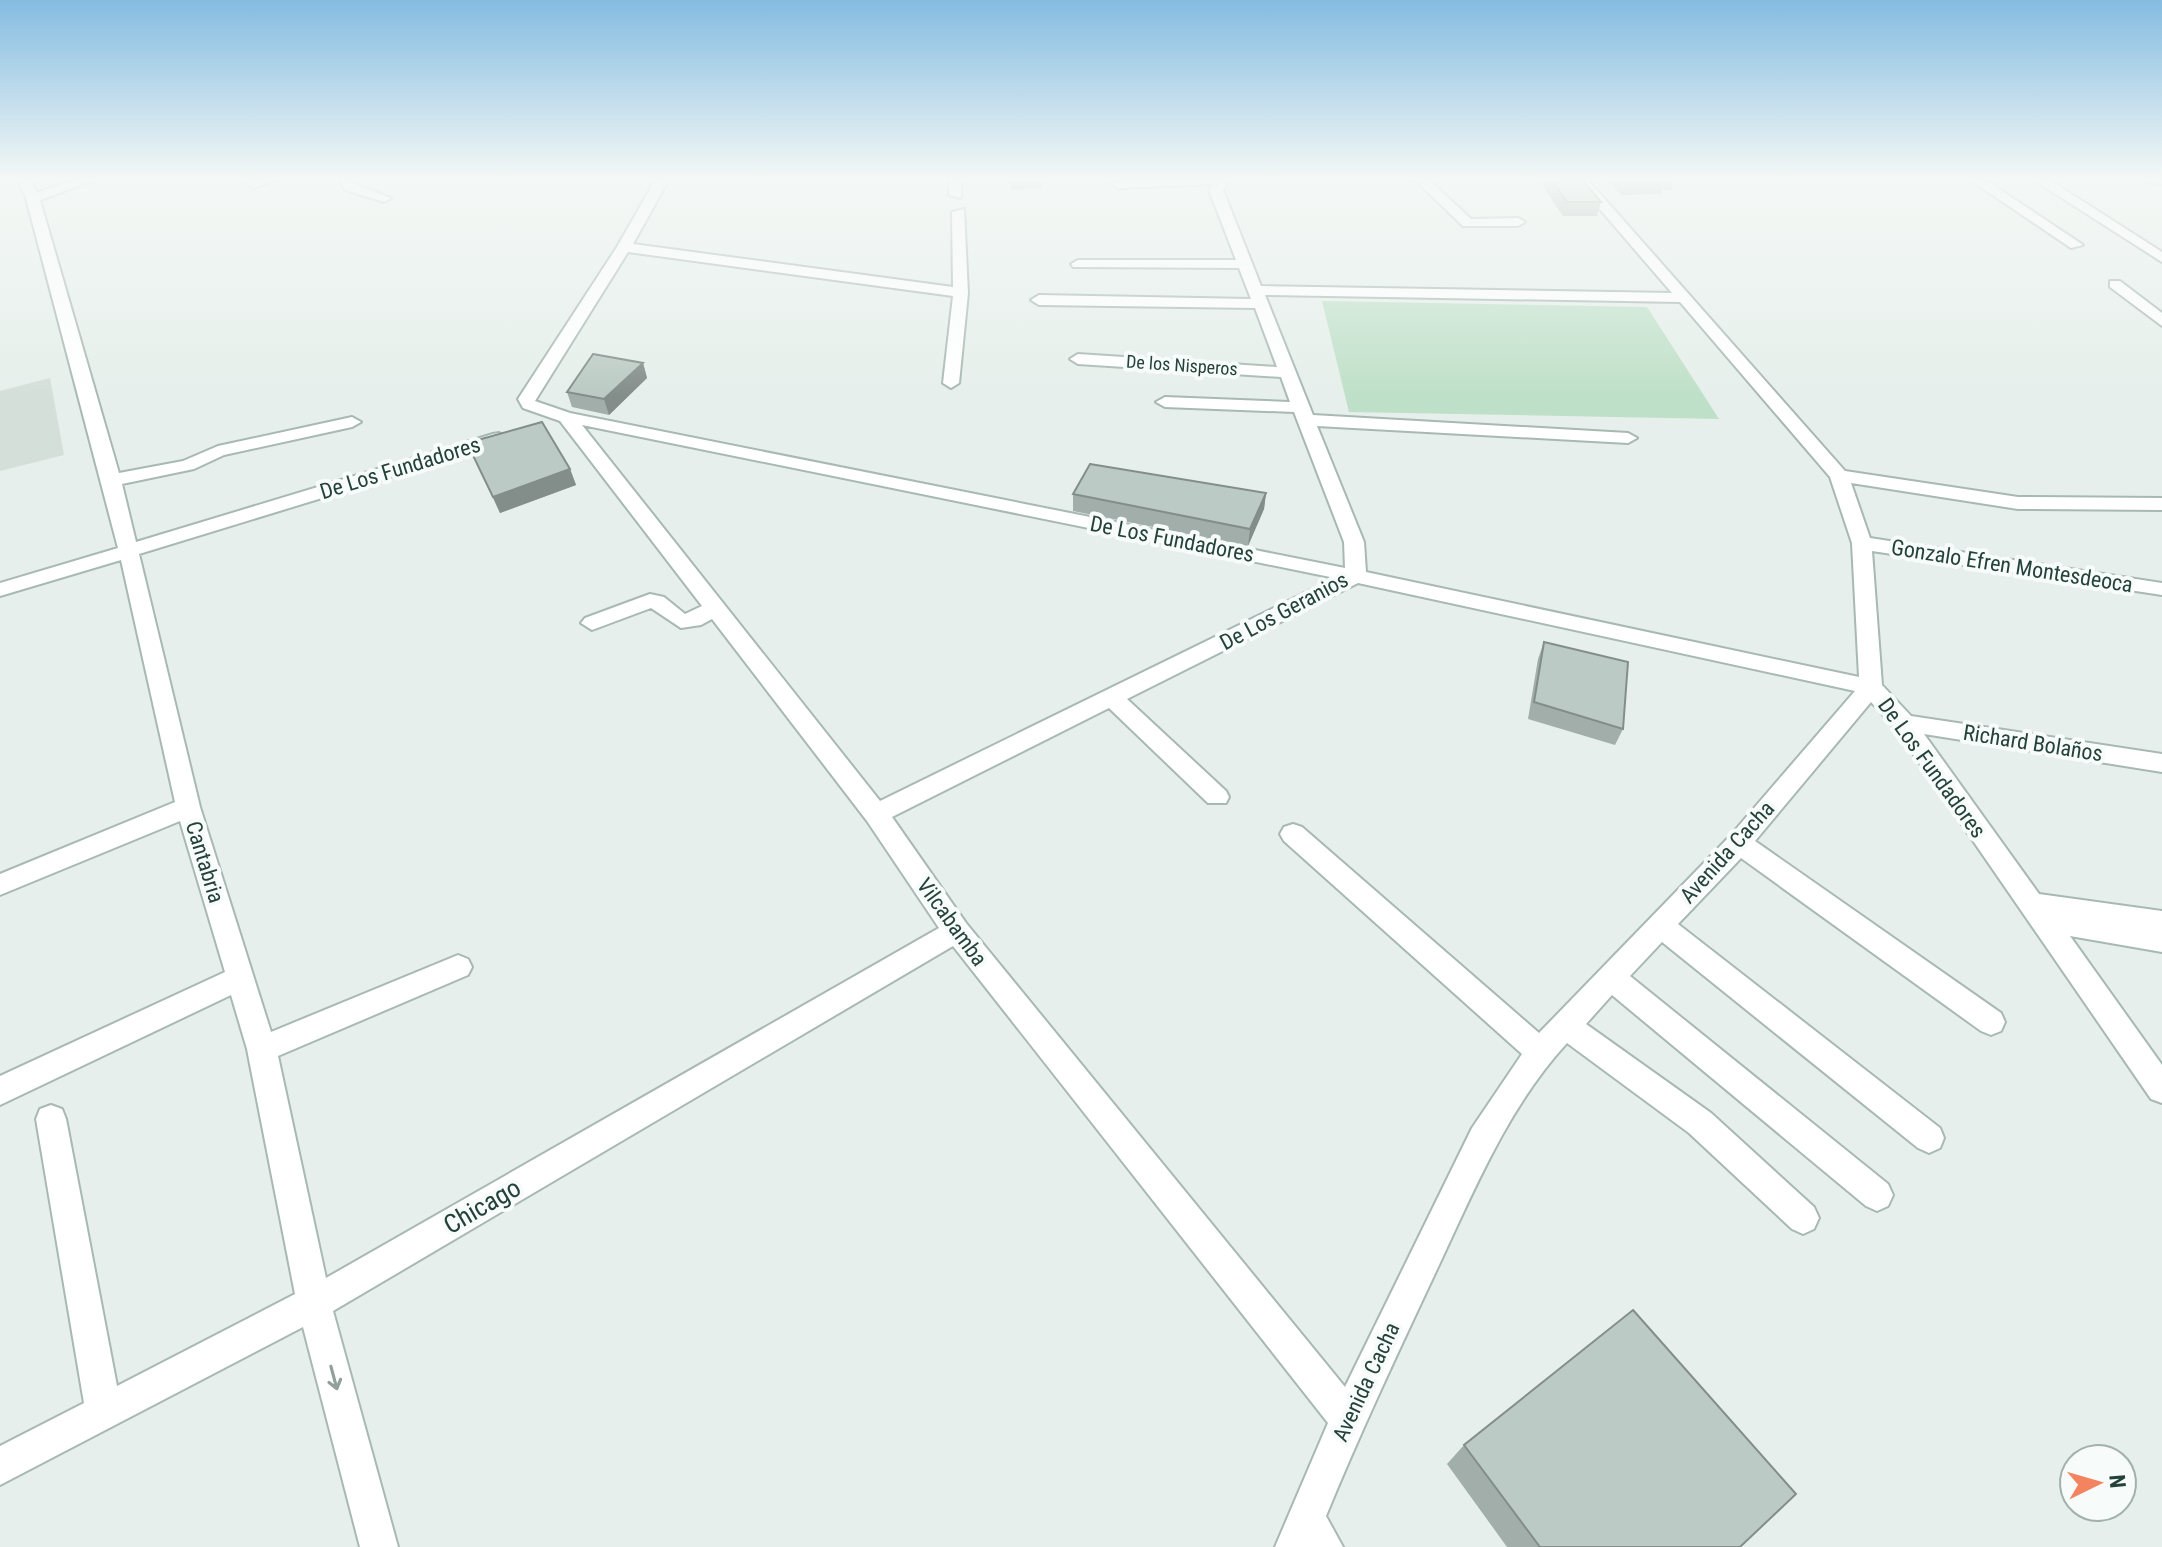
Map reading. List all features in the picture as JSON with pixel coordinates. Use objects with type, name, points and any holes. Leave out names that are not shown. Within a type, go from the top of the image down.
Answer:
[{"type":"street","name":"Cantabria","points":[[46,251],[112,480],[188,807],[262,1049],[314,1303],[379,1547]]},
{"type":"street","points":[[566,417],[529,404],[526,399],[621,251]]},
{"type":"street","points":[[655,251],[961,293]]},
{"type":"street","points":[[951,383],[961,293],[960,251]]},
{"type":"street","name":"De Los Geranios","points":[[876,814],[1356,576],[1354,542],[1240,251]]},
{"type":"street","points":[[1643,251],[1839,476],[1862,543],[1871,687]]},
{"type":"street","points":[[1078,264],[1245,264]]},
{"type":"street","points":[[2115,284],[2162,321]]},
{"type":"street","points":[[1039,300],[1684,298]]},
{"type":"street","name":"De los Nisperos","points":[[1078,359],[1286,372]]},
{"type":"street","points":[[1165,402],[1628,438]]},
{"type":"street","name":"De Los Fundadores","points":[[0,590],[566,417],[1356,576],[1871,687],[1904,723],[2034,912],[2162,1089]]},
{"type":"street","name":"Vilcabamba","points":[[566,417],[876,814],[956,931],[1348,1419]]},
{"type":"street","points":[[112,480],[188,465],[218,451],[352,422]]},
{"type":"street","points":[[1839,476],[2018,503],[2162,504]]},
{"type":"street","name":"Gonzalo Efren Montesdeoca","points":[[1862,543],[2162,589]]},
{"type":"street","points":[[592,623],[650,601],[657,602],[681,621],[694,620],[713,609]]},
{"type":"street","name":"Avenida Cacha","points":[[1308,1537],[1348,1419],[1483,1138],[1540,1052],[1739,843],[1871,687]]},
{"type":"street","points":[[1112,698],[1217,797]]},
{"type":"street","name":"Richard Bolaños","points":[[1904,723],[2162,763]]},
{"type":"street","points":[[0,885],[188,807]]},
{"type":"street","points":[[1293,834],[1540,1052]]},
{"type":"street","points":[[1739,843],[1991,1022]]},
{"type":"street","points":[[2034,912],[2162,922]]},
{"type":"street","points":[[2034,912],[2162,941]]},
{"type":"street","points":[[1660,925],[1929,1138]]},
{"type":"street","name":"Chicago","points":[[0,1466],[103,1409],[314,1303],[956,931]]},
{"type":"street","points":[[262,1049],[458,967]]},
{"type":"street","points":[[0,1091],[240,978]]},
{"type":"street","points":[[1612,978],[1877,1195]]},
{"type":"street","points":[[1565,1025],[1700,1123],[1803,1218]]},
{"type":"street","points":[[51,1119],[103,1409]]},
{"type":"shaded area","points":[[50,378],[64,455],[0,471],[0,391]]},
{"type":"green space","points":[[1322,301],[1647,307],[1719,419],[1349,412]]},
{"type":"building","points":[[593,354],[643,363],[604,399],[567,392]]},
{"type":"building","points":[[542,422],[570,469],[493,497],[467,443]]},
{"type":"building","points":[[1090,464],[1266,493],[1250,529],[1073,494]]},
{"type":"building","points":[[1544,642],[1628,662],[1623,729],[1534,702]]},
{"type":"building","points":[[1633,1310],[1796,1494],[1740,1547],[1540,1547],[1464,1445]]}]
